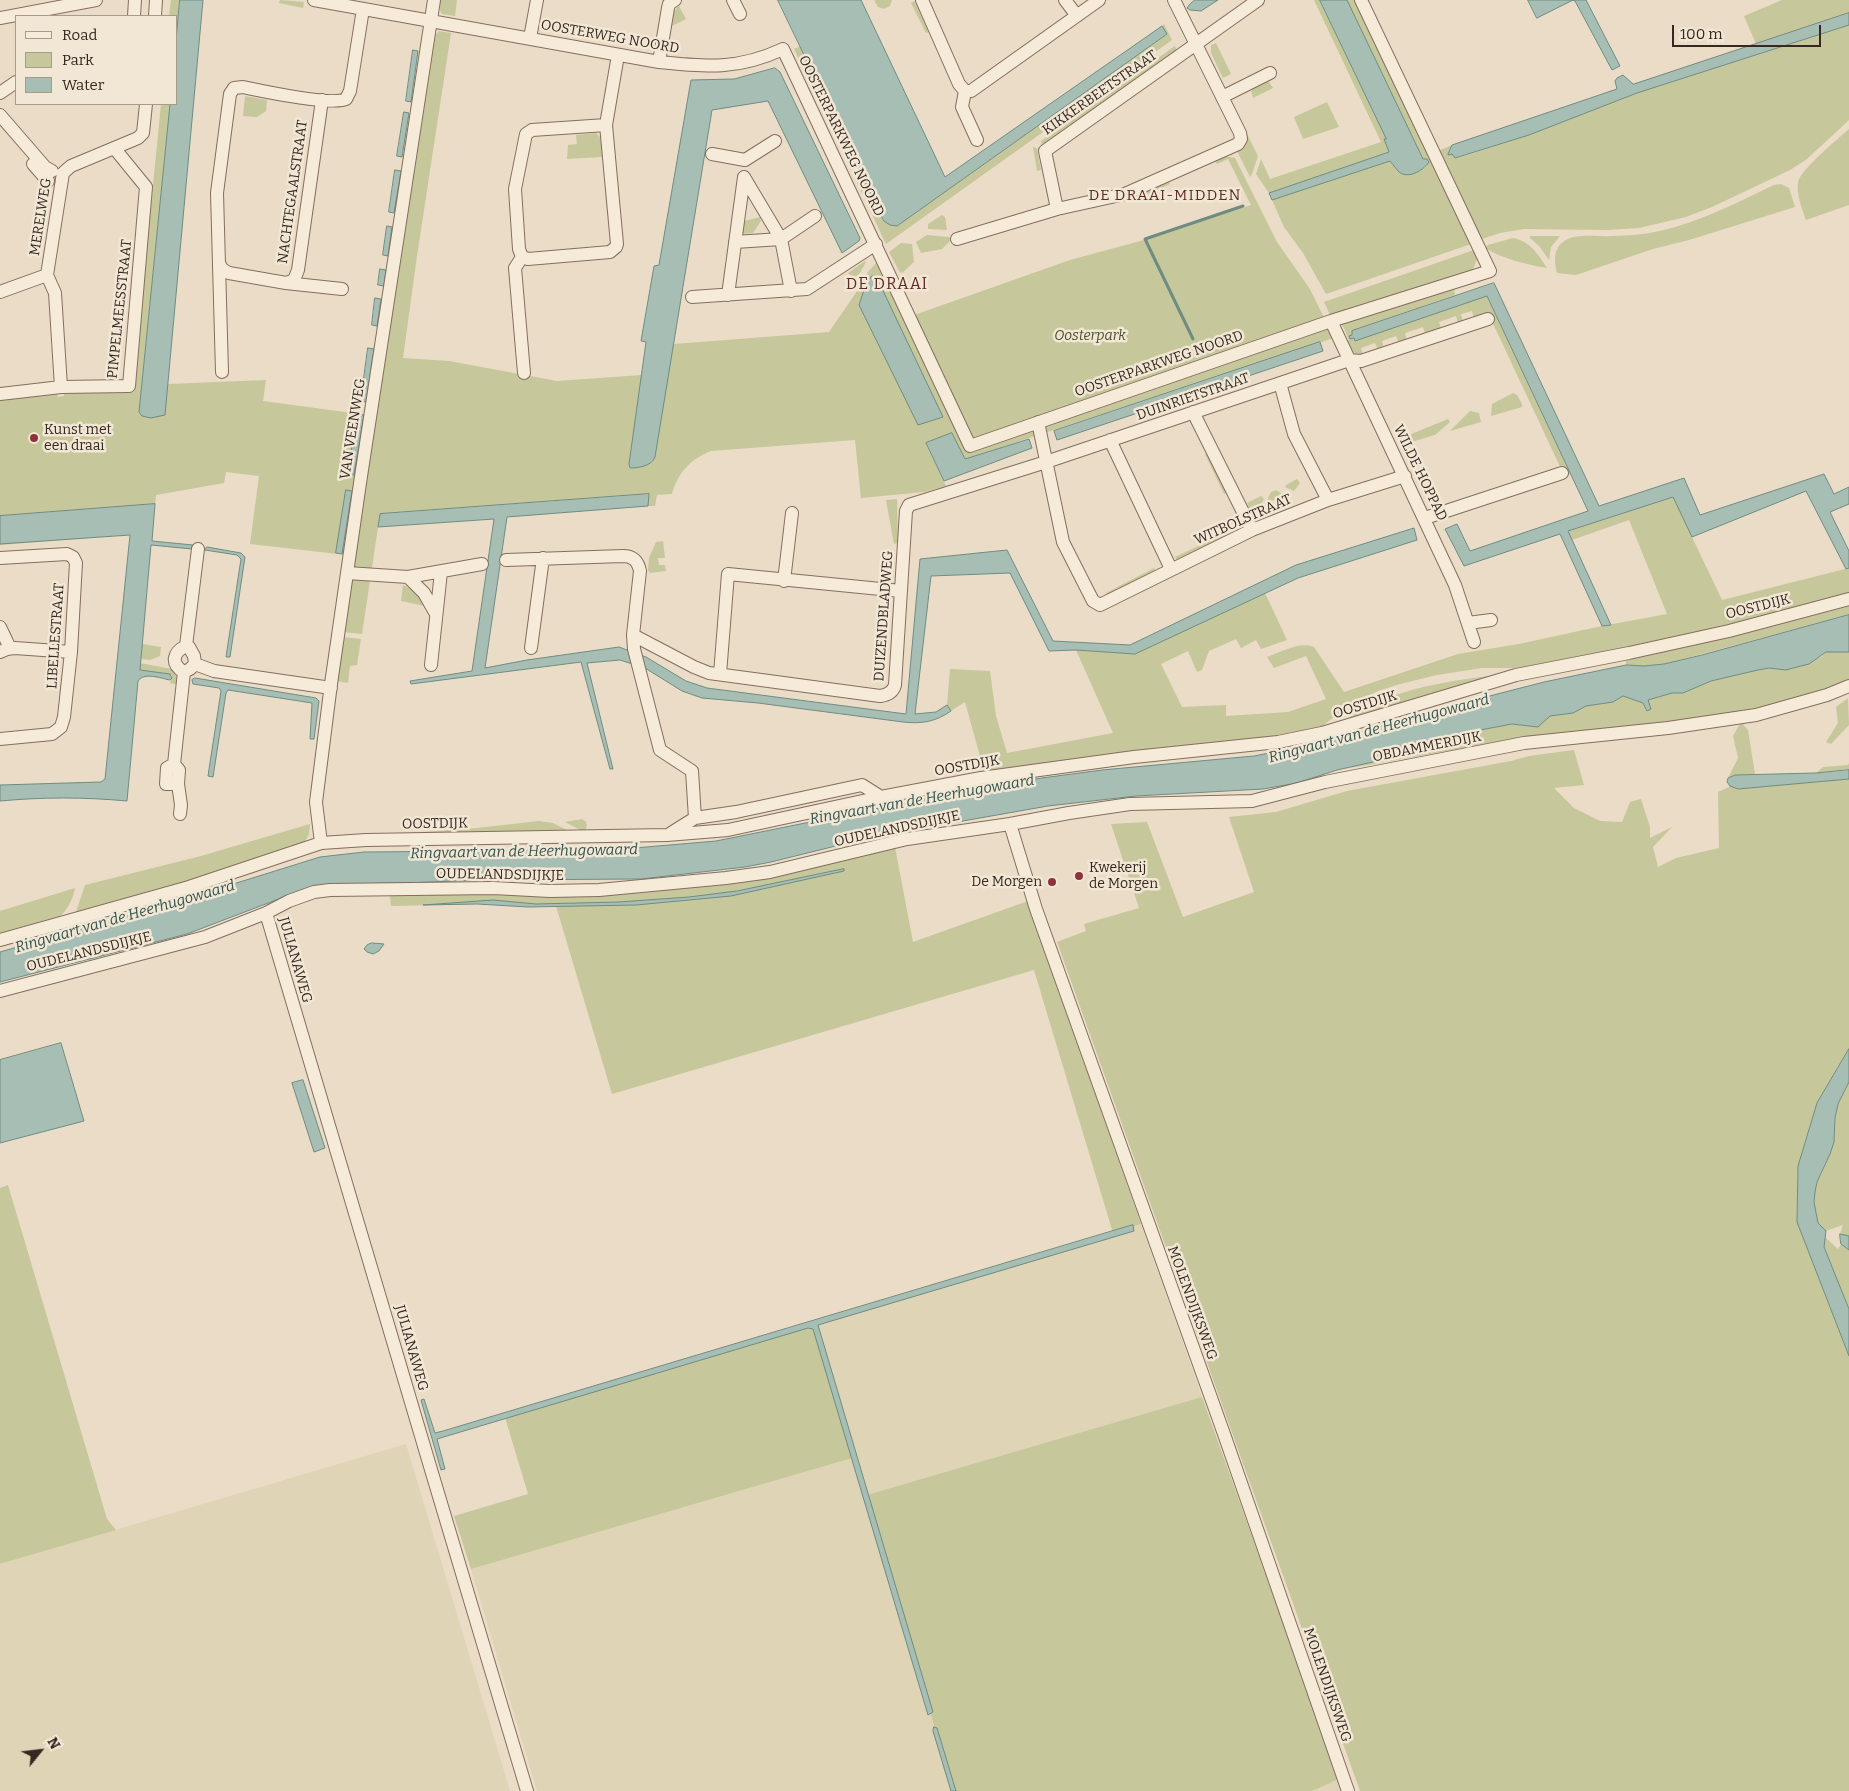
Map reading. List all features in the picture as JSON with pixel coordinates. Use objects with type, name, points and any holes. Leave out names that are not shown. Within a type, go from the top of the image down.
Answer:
[{"type":"street","points":[[16,15],[96,0]]},
{"type":"street","points":[[134,15],[135,0]]},
{"type":"street","points":[[155,15],[156,0]]},
{"type":"street","name":"OOSTERWEG NOORD","points":[[314,0],[659,62],[715,67],[757,60],[783,49]]},
{"type":"street","points":[[431,21],[434,0]]},
{"type":"street","points":[[530,38],[537,0]]},
{"type":"street","points":[[659,62],[669,4],[675,0]]},
{"type":"street","points":[[733,0],[740,14]]},
{"type":"street","points":[[922,0],[959,84],[965,91]]},
{"type":"street","points":[[1066,0],[1077,16]]},
{"type":"street","points":[[965,91],[975,90],[1099,0]]},
{"type":"street","points":[[957,239],[1057,208],[1125,194],[1238,144],[1241,136],[1174,0]]},
{"type":"street","points":[[1196,44],[1258,0]]},
{"type":"street","name":"OOSTERPARKWEG NOORD","points":[[783,49],[871,248],[970,446],[1331,321],[1490,270],[1361,0]]},
{"type":"street","points":[[222,372],[218,181],[231,92],[234,88],[243,87],[322,100],[341,101],[348,97],[363,9]]},
{"type":"street","points":[[0,18],[15,15]]},
{"type":"street","name":"VAN VEENWEG","points":[[321,843],[316,802],[331,688],[431,21]]},
{"type":"street","name":"KIKKERBEETSTRAAT","points":[[1057,208],[1045,150],[1196,44]]},
{"type":"street","points":[[522,257],[528,259],[610,252],[618,244],[606,125],[618,55]]},
{"type":"street","points":[[1222,97],[1270,73]]},
{"type":"street","points":[[0,93],[15,83]]},
{"type":"street","points":[[965,91],[962,107],[977,140]]},
{"type":"street","name":"NACHTEGAALSTRAAT","points":[[286,284],[294,280],[298,270],[322,100]]},
{"type":"street","name":"MERELWEG","points":[[0,292],[47,275],[63,173],[71,166],[138,138],[143,133],[146,105]]},
{"type":"street","points":[[0,115],[18,142]]},
{"type":"street","points":[[522,257],[519,249],[515,189],[526,134],[532,130],[606,125]]},
{"type":"street","points":[[0,127],[18,142],[50,176]]},
{"type":"street","points":[[712,154],[744,160],[774,141]]},
{"type":"street","name":"PIMPELMEESSTRAAT","points":[[0,394],[61,387],[129,386],[146,187],[115,149]]},
{"type":"street","points":[[728,296],[744,177],[744,160]]},
{"type":"street","points":[[744,177],[781,240],[791,291]]},
{"type":"street","points":[[735,242],[781,240],[816,216]]},
{"type":"street","points":[[692,298],[807,289],[871,248]]},
{"type":"street","points":[[522,257],[515,268],[524,373]]},
{"type":"street","name":"NACHTEGAALSTRAAT","points":[[219,263],[224,271],[228,273],[286,284],[342,289]]},
{"type":"street","points":[[47,275],[55,293],[61,387]]},
{"type":"street","name":"DUINRIETSTRAAT","points":[[1046,462],[1349,360],[1361,362],[1488,319]]},
{"type":"street","name":"WILDE HOPPAD","points":[[1331,321],[1455,584],[1474,642]]},
{"type":"street","points":[[1280,383],[1294,434],[1328,500]]},
{"type":"street","points":[[1193,412],[1252,530]]},
{"type":"street","points":[[1038,422],[1046,462]]},
{"type":"street","points":[[1110,440],[1171,569]]},
{"type":"street","name":"WITBOLSTRAAT","points":[[1046,462],[1063,542],[1093,601],[1100,605],[1252,530],[1328,500],[1405,476]]},
{"type":"street","name":"DUIZENDBLADWEG","points":[[633,635],[694,667],[720,674],[880,696],[888,694],[894,689],[895,685],[906,511],[909,505],[1046,462]]},
{"type":"street","points":[[1425,518],[1562,473]]},
{"type":"street","points":[[784,581],[792,513]]},
{"type":"street","points":[[186,646],[198,549]]},
{"type":"street","name":"LIBELLESTRAAT","points":[[0,558],[63,553],[73,557],[76,563],[71,652],[62,727],[58,731],[43,736],[0,739]]},
{"type":"street","points":[[506,560],[623,556],[633,558],[639,566],[633,635],[638,668],[660,750],[692,771],[695,818]]},
{"type":"street","points":[[531,648],[543,558]]},
{"type":"street","points":[[347,573],[408,577],[482,564]]},
{"type":"street","points":[[432,665],[440,572]]},
{"type":"street","points":[[720,674],[728,574],[901,591]]},
{"type":"street","points":[[408,577],[424,593],[436,614]]},
{"type":"street","name":"OOSTDIJK","points":[[0,940],[189,887],[321,843],[366,840],[667,836],[728,830],[881,796],[1022,772],[1134,757],[1278,742],[1322,733],[1516,675],[1719,633],[1849,599]]},
{"type":"street","points":[[1468,623],[1491,620]]},
{"type":"street","points":[[0,627],[5,650],[71,652]]},
{"type":"street","points":[[186,646],[191,649],[195,664]]},
{"type":"street","points":[[180,814],[178,784],[166,784],[167,768],[174,764],[175,654],[179,649],[186,646]]},
{"type":"street","points":[[195,664],[214,671],[331,688]]},
{"type":"street","points":[[175,667],[190,669],[195,664]]},
{"type":"street","name":"OBDAMMERDIJK","points":[[1010,824],[1038,817],[1130,804],[1252,801],[1325,782],[1524,744],[1668,728],[1756,715],[1827,695],[1849,686]]},
{"type":"street","points":[[667,836],[695,818],[736,812],[862,785],[881,796]]},
{"type":"street","name":"OUDELANDSDIJKJE","points":[[0,991],[205,937],[314,892],[330,890],[493,888],[550,891],[599,890],[726,878],[770,872],[907,839],[1010,824]]},
{"type":"street","name":"MOLENDIJKSWEG","points":[[1010,824],[1036,909],[1227,1444],[1348,1791]]},
{"type":"street","name":"JULIANAWEG","points":[[266,913],[528,1791]]},
{"type":"shaded area","points":[[1141,1224],[1202,1397],[867,1496],[953,1791],[537,1791],[471,1569],[856,1457],[814,1322]]},
{"type":"shaded area","points":[[406,1444],[510,1791],[0,1791],[0,1564]]},
{"type":"shaded area","points":[[1339,1779],[1343,1791],[1312,1791]]},
{"type":"green space","points":[[171,0],[180,0],[178,20],[178,15],[169,15]]},
{"type":"green space","points":[[280,0],[304,2],[303,8],[279,3]]},
{"type":"green space","points":[[440,0],[457,0],[455,16],[442,14],[440,11]]},
{"type":"green space","points":[[874,0],[892,0],[890,6],[884,9],[878,7]]},
{"type":"green space","points":[[1314,0],[1320,0],[1387,139],[1385,139],[1389,152],[1269,193],[1256,174],[1261,159],[1270,179],[1381,142]]},
{"type":"green space","points":[[1347,0],[1356,0],[1471,244],[1326,294],[1303,253],[1284,227],[1272,200],[1390,161],[1398,172],[1425,168],[1428,162],[1427,159],[1423,159]]},
{"type":"green space","points":[[1782,0],[1849,0],[1849,13],[1756,44],[1744,16]]},
{"type":"green space","points":[[915,1],[929,32],[926,33],[911,3]]},
{"type":"green space","points":[[679,6],[686,19],[672,26],[674,11]]},
{"type":"green space","points":[[1164,24],[1172,40],[886,244],[794,49],[801,46],[884,221],[897,226],[1166,35],[1162,26]]},
{"type":"green space","points":[[1849,25],[1849,120],[1807,159],[1790,170],[1712,207],[1686,217],[1639,228],[1607,230],[1524,229],[1500,233],[1482,239],[1438,151],[1452,145],[1449,155],[1452,153],[1455,158],[1461,157],[1529,135],[1637,93]]},
{"type":"green space","name":"Oosterpark","points":[[439,31],[451,33],[403,358],[449,361],[557,381],[642,375],[674,344],[829,332],[864,281],[868,272],[876,263],[903,319],[1070,260],[1144,240],[1251,205],[1228,159],[1217,164],[1214,160],[1223,156],[1235,158],[1277,242],[1310,289],[1334,338],[965,459],[952,434],[926,444],[946,486],[924,492],[861,498],[855,440],[711,451],[697,458],[681,473],[672,494],[657,495],[655,506],[648,506],[649,494],[380,514],[362,634],[343,632],[355,556],[250,544],[259,476],[226,472],[224,483],[156,495],[152,533],[0,545],[0,398],[57,394],[58,397],[64,396],[64,393],[133,390],[161,105],[170,105],[141,389],[168,384],[266,380],[263,401],[375,416],[434,36]]},
{"type":"green space","points":[[1216,43],[1231,74],[1223,78],[1211,53],[1211,45]]},
{"type":"green space","points":[[1175,46],[1177,51],[1042,147],[1041,141]]},
{"type":"green space","points":[[1263,82],[1269,82],[1273,88],[1253,98],[1251,90]]},
{"type":"green space","points":[[245,96],[267,100],[266,111],[257,117],[243,116]]},
{"type":"green space","points":[[1327,102],[1339,127],[1303,139],[1294,117]]},
{"type":"green space","points":[[1849,129],[1849,205],[1806,220],[1800,201],[1798,182],[1813,162]]},
{"type":"green space","points":[[596,133],[600,137],[603,157],[567,159],[568,145],[577,144],[576,135]]},
{"type":"green space","points":[[1247,134],[1258,156],[1250,177],[1237,151],[1246,144],[1245,136]]},
{"type":"green space","points":[[1033,147],[1037,148],[1041,170],[1037,171]]},
{"type":"green space","points":[[1168,180],[1170,184],[1141,197],[1139,193]]},
{"type":"green space","points":[[1781,184],[1789,188],[1795,207],[1689,240],[1653,249],[1576,275],[1557,273],[1555,259],[1557,250],[1562,243],[1571,238],[1635,235],[1682,225],[1774,185]]},
{"type":"green space","points":[[942,215],[945,217],[947,230],[928,229],[928,224]]},
{"type":"green space","points":[[760,217],[761,221],[753,233],[743,234],[744,221]]},
{"type":"green space","points":[[927,235],[949,237],[951,240],[942,249],[921,253],[916,242]]},
{"type":"green space","points":[[1530,236],[1560,236],[1551,247],[1549,260],[1540,247],[1530,238]]},
{"type":"green space","points":[[1513,238],[1529,245],[1547,268],[1515,261],[1485,248],[1488,245]]},
{"type":"green space","points":[[901,243],[912,244],[914,262],[902,273],[889,252]]},
{"type":"green space","points":[[1474,250],[1478,257],[1472,271],[1330,315],[1324,302]]},
{"type":"green space","points":[[866,262],[856,280],[848,273]]},
{"type":"green space","points":[[1454,286],[1455,295],[1352,331],[1353,335],[1349,336],[1355,340],[1487,296],[1570,474],[1564,475],[1488,313],[1474,318],[1472,311],[1461,314],[1463,321],[1458,323],[1456,316],[1439,322],[1441,329],[1425,334],[1423,327],[1405,333],[1407,340],[1399,343],[1396,336],[1382,341],[1384,348],[1378,350],[1375,343],[1361,348],[1363,355],[1352,352],[1349,348],[1346,342],[1349,340],[1342,324]]},
{"type":"green space","points":[[1513,393],[1517,395],[1522,407],[1491,416],[1492,404]]},
{"type":"green space","points":[[1470,411],[1479,413],[1481,422],[1450,431]]},
{"type":"green space","points":[[1448,419],[1450,422],[1435,435],[1408,443],[1404,437]]},
{"type":"green space","points":[[1209,453],[1228,492],[1224,494],[1205,454]]},
{"type":"green space","points":[[1297,479],[1300,483],[1294,491],[1285,487],[1286,485]]},
{"type":"green space","points":[[1276,490],[1287,497],[1286,499],[1268,501],[1271,492]]},
{"type":"green space","points":[[1261,496],[1264,499],[1259,508],[1250,510],[1247,503]]},
{"type":"green space","points":[[1673,497],[1722,600],[1849,568],[1849,594],[1710,630],[1590,655],[1517,668],[1482,668],[1437,675],[1400,684],[1378,691],[1350,705],[1321,727],[1265,737],[1156,748],[984,771],[965,702],[951,711],[947,705],[950,669],[990,671],[996,716],[1007,753],[1113,733],[1076,650],[1135,654],[1265,593],[1287,640],[1261,649],[1256,640],[1241,648],[1236,639],[1209,651],[1202,670],[1197,672],[1188,651],[1161,664],[1182,707],[1226,705],[1226,716],[1288,712],[1326,699],[1306,656],[1274,668],[1267,657],[1297,646],[1314,647],[1344,692],[1458,654],[1519,644],[1667,614],[1629,520],[1572,540],[1568,531]]},
{"type":"green space","points":[[897,499],[898,543],[894,544],[886,500]]},
{"type":"green space","points":[[1228,532],[1229,536],[1177,560],[1175,557]]},
{"type":"green space","points":[[663,541],[665,558],[658,558],[659,565],[665,565],[666,571],[650,573],[648,570],[649,558],[656,542]]},
{"type":"green space","points":[[1154,568],[1156,571],[1107,597],[1106,593]]},
{"type":"green space","points":[[403,585],[416,591],[425,606],[401,601]]},
{"type":"green space","points":[[1849,604],[1849,615],[1664,664],[1626,665],[1626,660]]},
{"type":"green space","points":[[343,637],[361,639],[357,665],[350,666],[348,683],[337,681]]},
{"type":"green space","points":[[142,644],[161,647],[160,656],[150,660],[141,659]]},
{"type":"green space","points":[[1826,652],[1849,652],[1849,681],[1813,694],[1776,704],[1700,717],[1522,738],[1342,769],[1404,755],[1454,735],[1512,724],[1538,727],[1549,716],[1573,713],[1586,706],[1613,702],[1623,696],[1643,703],[1647,710],[1648,700],[1672,693],[1683,693],[1711,681],[1758,670],[1769,668],[1786,670],[1821,657]]},
{"type":"green space","points":[[140,663],[177,670],[179,685],[170,683],[172,675],[140,670]]},
{"type":"green space","points":[[1495,675],[1338,725],[1367,707],[1398,694],[1439,684]]},
{"type":"green space","points":[[1848,698],[1849,725],[1831,744],[1826,742],[1838,723],[1836,707]]},
{"type":"green space","points":[[1741,722],[1748,730],[1755,774],[1735,775],[1728,778],[1738,758],[1733,736]]},
{"type":"green space","points":[[1574,750],[1584,785],[1554,788],[1574,808],[1600,821],[1622,822],[1630,802],[1641,799],[1650,827],[1650,838],[1672,827],[1653,847],[1658,867],[1676,858],[1719,848],[1718,792],[1729,787],[1729,785],[1738,789],[1849,779],[1849,1049],[1817,1103],[1798,1166],[1797,1222],[1849,1356],[1849,1791],[1360,1791],[1057,942],[1086,931],[1084,924],[1139,908],[1111,824],[1147,822],[1183,917],[1254,892],[1229,817],[1276,812],[1347,791],[1511,761],[1529,756]]},
{"type":"green space","points":[[1849,763],[1849,769],[1816,773],[1823,767],[1848,765]]},
{"type":"green space","points":[[582,819],[586,822],[587,826],[585,831],[565,822]]},
{"type":"green space","points":[[539,821],[553,823],[573,833],[394,834],[477,828]]},
{"type":"green space","points":[[310,824],[309,834],[304,844],[249,863],[75,915],[85,885],[201,856]]},
{"type":"green space","points":[[895,847],[913,942],[1028,901],[1141,1224],[1113,1233],[1034,970],[612,1094],[556,906],[477,904],[391,906],[390,896],[459,893],[568,895]]},
{"type":"green space","points":[[75,888],[68,907],[54,921],[35,928],[0,936],[0,911]]},
{"type":"green space","points":[[1849,1082],[1849,1236],[1840,1234],[1843,1225],[1826,1231],[1818,1223],[1814,1202],[1817,1182],[1834,1142],[1835,1118],[1838,1104]]},
{"type":"green space","points":[[8,1185],[107,1519],[116,1530],[0,1564],[0,1188]]},
{"type":"green space","points":[[1825,1237],[1838,1249],[1841,1244],[1849,1250],[1849,1309],[1824,1247],[1823,1239]]},
{"type":"green space","points":[[814,1322],[856,1457],[471,1569],[454,1516],[528,1494],[504,1414]]},
{"type":"green space","points":[[1202,1397],[1339,1779],[1312,1791],[953,1791],[867,1495]]},
{"type":"water","points":[[180,0],[203,0],[165,415],[151,418],[142,416],[139,412],[170,105],[178,105],[178,20]]},
{"type":"water","points":[[778,0],[861,0],[945,177],[1162,26],[1167,34],[897,226],[890,225],[884,221]]},
{"type":"water","points":[[1195,0],[1218,0],[1201,11],[1187,8]]},
{"type":"water","points":[[1320,0],[1347,0],[1423,159],[1427,159],[1429,162],[1419,171],[1406,175],[1398,171],[1390,161],[1272,200],[1269,193],[1389,152],[1384,139],[1386,139]]},
{"type":"water","points":[[1528,0],[1573,0],[1537,18]]},
{"type":"water","points":[[1573,0],[1586,0],[1620,66],[1612,70]]},
{"type":"water","points":[[1849,13],[1849,25],[1637,93],[1529,135],[1455,158],[1452,154],[1448,155],[1452,145],[1617,89],[1615,81],[1623,75],[1633,84]]},
{"type":"water","points":[[413,50],[418,51],[411,102],[406,101]]},
{"type":"water","points":[[775,68],[780,72],[860,238],[859,241],[842,253],[768,101],[712,110],[655,457],[651,463],[641,467],[630,468],[646,342],[641,341],[654,266],[659,265],[691,80],[734,79]]},
{"type":"water","points":[[404,112],[409,113],[402,157],[397,156]]},
{"type":"water","points":[[395,170],[401,171],[394,213],[389,212]]},
{"type":"water","points":[[387,226],[392,227],[388,256],[383,255]]},
{"type":"water","points":[[380,269],[386,270],[384,286],[378,285]]},
{"type":"water","points":[[872,276],[876,276],[943,417],[918,425],[859,305],[866,284]]},
{"type":"water","points":[[1494,283],[1599,506],[1684,478],[1700,515],[1824,474],[1834,494],[1849,487],[1849,504],[1830,512],[1849,551],[1849,568],[1846,569],[1806,491],[1692,537],[1673,497],[1568,531],[1611,625],[1602,626],[1560,534],[1464,566],[1445,529],[1457,524],[1470,551],[1588,511],[1487,296],[1355,341],[1354,338],[1350,339],[1349,336],[1352,335],[1352,331]]},
{"type":"water","points":[[375,298],[381,299],[377,326],[372,325]]},
{"type":"water","points":[[1320,342],[1323,351],[1057,440],[1054,431]]},
{"type":"water","points":[[368,348],[374,349],[366,402],[361,401]]},
{"type":"water","points":[[357,414],[364,415],[354,475],[348,474]]},
{"type":"water","points":[[952,433],[965,459],[1029,439],[1032,448],[944,481],[926,443]]},
{"type":"water","points":[[346,490],[352,491],[342,554],[336,553]]},
{"type":"water","points":[[649,494],[648,506],[507,517],[485,668],[619,647],[646,657],[686,681],[707,688],[906,714],[920,559],[1007,550],[1053,641],[1130,645],[1296,565],[1414,528],[1417,540],[1298,578],[1135,654],[1076,650],[1049,651],[1010,573],[931,576],[915,714],[936,712],[947,705],[951,711],[934,720],[916,723],[758,703],[702,698],[682,691],[645,668],[620,660],[587,663],[613,769],[610,769],[581,662],[411,684],[410,681],[472,671],[494,519],[378,527],[380,514]]},
{"type":"water","points":[[155,504],[152,541],[193,545],[192,549],[151,545],[140,670],[170,674],[172,678],[170,680],[148,676],[138,681],[127,801],[64,798],[0,801],[0,785],[101,782],[105,779],[130,535],[0,544],[0,516]]},
{"type":"water","points":[[207,547],[241,553],[245,557],[230,657],[226,657],[241,559],[237,555],[205,550]]},
{"type":"water","name":"Ringvaart van de Heerhugowaard","points":[[1849,615],[1849,652],[1826,652],[1809,664],[1786,670],[1769,668],[1711,681],[1683,693],[1672,693],[1648,700],[1651,709],[1647,711],[1643,703],[1623,696],[1613,702],[1586,706],[1573,713],[1550,716],[1538,727],[1512,724],[1454,735],[1404,755],[1337,770],[1297,783],[1263,789],[1136,796],[1048,806],[872,837],[745,867],[641,879],[477,880],[334,884],[297,892],[187,934],[0,982],[0,952],[185,899],[320,857],[364,852],[611,850],[716,841],[979,788],[1042,778],[1102,770],[1254,756],[1326,742],[1439,709],[1544,682],[1626,665],[1664,664]]},
{"type":"water","points":[[195,678],[316,698],[319,701],[314,739],[310,739],[312,703],[228,690],[213,777],[208,776],[221,691],[219,688],[193,684],[192,680]]},
{"type":"water","points":[[1849,770],[1849,779],[1738,789],[1730,786],[1727,782],[1728,778],[1735,775],[1816,773]]},
{"type":"water","points":[[844,869],[844,871],[731,896],[636,905],[528,907],[477,904],[423,905],[493,900],[536,904],[619,902],[689,897],[737,891]]},
{"type":"water","points":[[372,943],[384,944],[379,951],[373,954],[364,949]]},
{"type":"water","points":[[61,1043],[84,1121],[0,1143],[0,1060]]},
{"type":"water","points":[[1849,1049],[1849,1082],[1838,1104],[1835,1118],[1834,1142],[1817,1182],[1814,1202],[1818,1223],[1826,1231],[1824,1247],[1849,1309],[1849,1356],[1797,1222],[1798,1166],[1817,1103]]},
{"type":"water","points":[[303,1080],[325,1148],[314,1152],[292,1083]]},
{"type":"water","points":[[1133,1225],[1134,1231],[818,1325],[933,1712],[928,1715],[813,1329],[808,1328],[437,1439],[445,1469],[441,1470],[421,1400],[424,1399],[435,1433]]},
{"type":"water","points":[[1840,1234],[1849,1236],[1849,1250],[1841,1244]]},
{"type":"water","points":[[934,1727],[937,1728],[956,1791],[951,1791],[933,1731]]},
{"type":"waterway","points":[[1193,339],[1145,239],[1243,206]]},
{"type":"place","name":"Kunst met een draai","points":[[34,438]]},
{"type":"place","name":"Kwekerij de Morgen","points":[[1079,876]]},
{"type":"place","name":"De Morgen","points":[[1052,882]]},
{"type":"district","name":"DE DRAAI-MIDDEN","points":[[1165,196]]},
{"type":"district","name":"DE DRAAI","points":[[887,285]]}]
